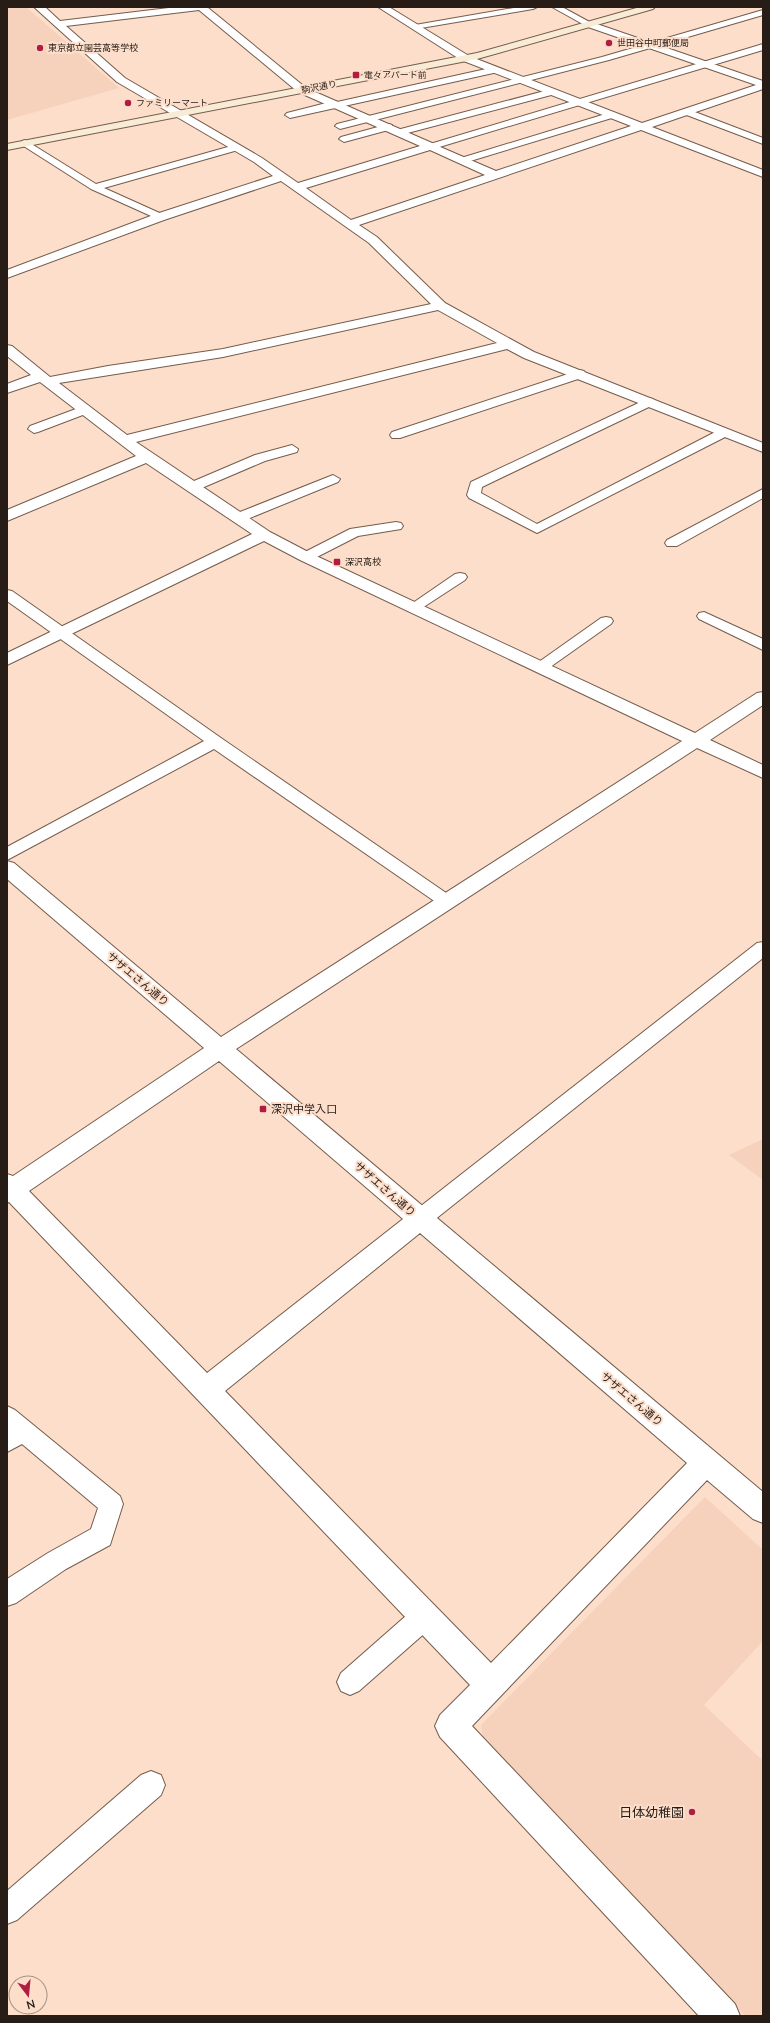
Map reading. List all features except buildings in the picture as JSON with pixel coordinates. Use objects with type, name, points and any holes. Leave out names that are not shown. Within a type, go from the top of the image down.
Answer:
[{"type":"main road","name":"駒沢通り","points":[[7,147],[465,58],[506,49],[649,7]]},
{"type":"street","points":[[39,7],[120,80],[258,160],[373,240],[440,306],[529,354],[763,448]]},
{"type":"street","points":[[58,24],[200,7],[302,90],[433,146],[497,176]]},
{"type":"street","points":[[383,7],[465,58],[763,174]]},
{"type":"street","points":[[591,25],[763,85]]},
{"type":"street","points":[[350,224],[497,176],[763,85]]},
{"type":"street","points":[[298,187],[433,146]]},
{"type":"street","points":[[7,274],[160,218],[282,177]]},
{"type":"street","points":[[7,389],[45,378],[223,353],[440,306]]},
{"type":"street","points":[[124,440],[509,344]]},
{"type":"street","points":[[7,349],[84,410],[147,457],[240,517],[264,535],[306,558],[414,607],[763,772]]},
{"type":"street","points":[[7,516],[147,457]]},
{"type":"street","points":[[7,660],[264,535]]},
{"type":"street","points":[[491,1685],[207,1389],[9,1189],[446,901],[763,697]]},
{"type":"street","name":"サザエさん通り","points":[[7,868],[221,1048],[763,1510]]},
{"type":"street","points":[[207,1389],[420,1218]]},
{"type":"street","points":[[706,1462],[451,1726],[723,2016]]},
{"type":"lane","points":[[415,27],[533,7]]},
{"type":"lane","points":[[556,7],[591,25]]},
{"type":"lane","points":[[340,126],[524,81],[653,46],[763,12]]},
{"type":"lane","points":[[433,146],[708,65],[763,47]]},
{"type":"lane","points":[[290,115],[495,70]]},
{"type":"lane","points":[[400,132],[552,92]]},
{"type":"lane","points":[[687,112],[763,140]]},
{"type":"lane","points":[[464,160],[612,115]]},
{"type":"lane","points":[[511,123],[542,137]]},
{"type":"lane","points":[[344,139],[389,127]]},
{"type":"lane","points":[[26,143],[95,187],[160,218]]},
{"type":"lane","points":[[95,187],[235,148]]},
{"type":"lane","points":[[396,435],[580,374]]},
{"type":"lane","points":[[649,402],[476,485],[474,495],[537,529],[725,432]]},
{"type":"lane","points":[[34,429],[84,410]]},
{"type":"lane","points":[[192,487],[260,458],[292,449]]},
{"type":"lane","points":[[240,517],[333,479]]},
{"type":"lane","points":[[672,543],[763,493]]},
{"type":"lane","points":[[306,558],[331,543],[355,532],[396,526]]},
{"type":"lane","points":[[414,607],[460,577]]},
{"type":"lane","points":[[7,594],[215,742],[446,901]]},
{"type":"lane","points":[[704,616],[763,645]]},
{"type":"lane","points":[[541,667],[606,621]]},
{"type":"lane","points":[[7,854],[215,742]]},
{"type":"lane","points":[[420,1218],[763,948]]},
{"type":"lane","points":[[7,1594],[57,1561],[101,1537],[111,1504],[12,1430]]},
{"type":"lane","points":[[350,1682],[425,1616]]},
{"type":"lane","points":[[7,1910],[152,1785]]},
{"type":"shaded area","name":"東京都立園芸高等学校","points":[[7,7],[26,7],[119,88],[7,120]]},
{"type":"shaded area","points":[[763,1139],[763,1180],[729,1155]]},
{"type":"shaded area","points":[[705,1497],[763,1550],[763,1641],[704,1705],[763,1761],[763,2016],[745,2016],[483,1739],[481,1725]]},
{"type":"place","name":"世田谷中町郵便局","points":[[609,43]]},
{"type":"place","name":"東京都立園芸高等学校","points":[[40,48]]},
{"type":"place","name":"電々アパート前","points":[[356,75]]},
{"type":"place","name":"ファミリーマート","points":[[128,103]]},
{"type":"place","name":"深沢高校","points":[[337,562]]},
{"type":"place","name":"深沢中学入口","points":[[263,1109]]},
{"type":"place","name":"日体幼稚園","points":[[692,1812]]}]
